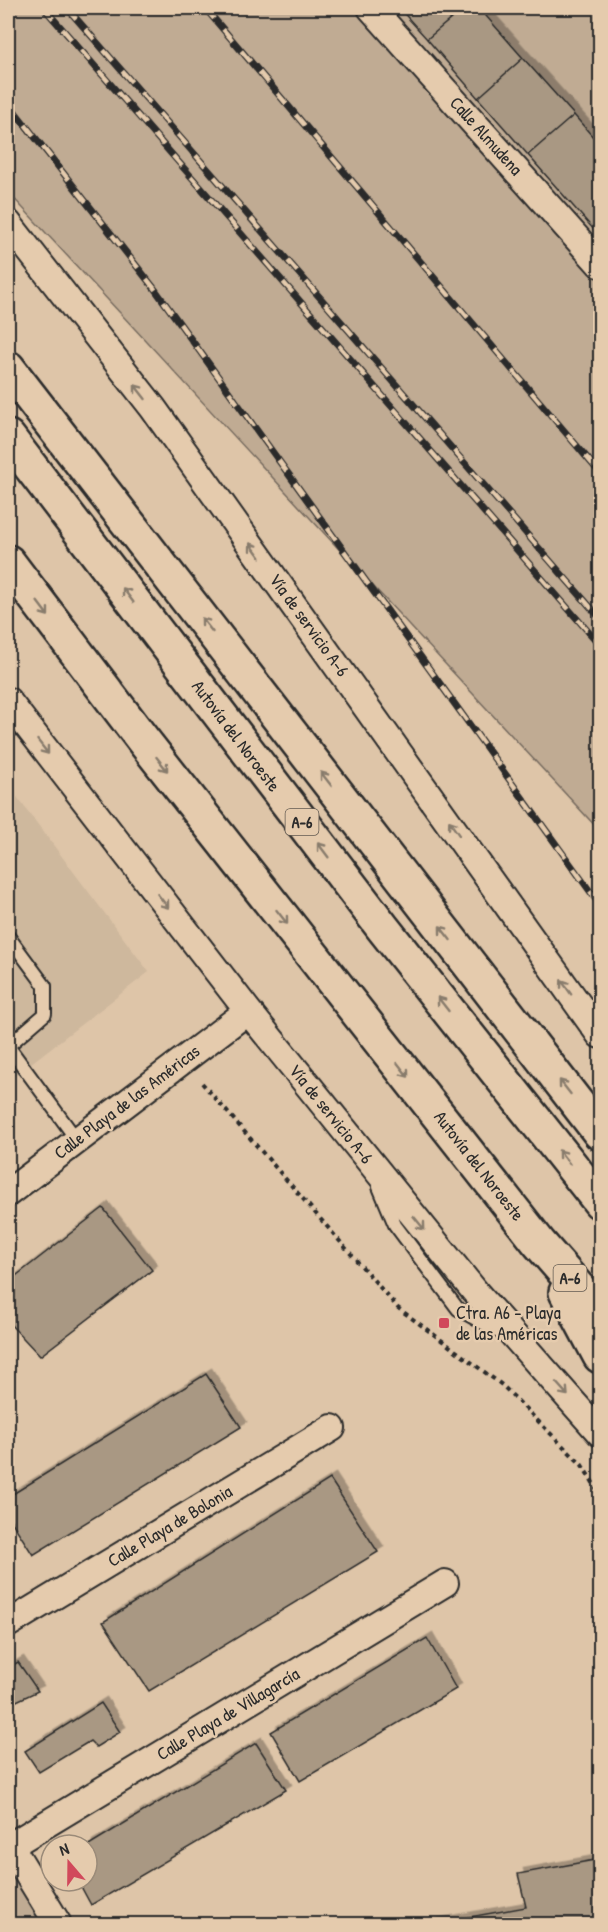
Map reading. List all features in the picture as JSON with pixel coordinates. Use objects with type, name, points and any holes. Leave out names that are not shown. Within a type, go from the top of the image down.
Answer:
[{"type":"highway","points":[[8,368],[600,1133]]},
{"type":"highway","name":"Autovía del Noroeste","points":[[8,437],[383,928],[600,1202]]},
{"type":"highway","name":"Autovía del Noroeste","points":[[8,562],[151,749],[539,1243],[600,1312]]},
{"type":"highway","points":[[539,1243],[600,1356]]},
{"type":"street","name":"Calle Almudena","points":[[371,8],[598,257]]},
{"type":"street","name":"Vía de servicio A-6","points":[[8,223],[153,408],[600,1035]]},
{"type":"street","name":"Vía de servicio A-6","points":[[8,700],[248,1011],[369,1161],[477,1294],[600,1433]]},
{"type":"street","name":"Calle Playa de las Américas","points":[[8,1193],[248,1011]]},
{"type":"street","name":"Calle Playa de Bolonia","points":[[8,1624],[332,1428]]},
{"type":"street","name":"Calle Playa de Villagarcía","points":[[9,1844],[446,1583]]},
{"type":"street","points":[[9,1844],[58,1924]]},
{"type":"lane","points":[[8,936],[45,986],[45,1014],[8,1046],[77,1140]]},
{"type":"path","points":[[202,1083],[398,1308],[501,1385],[582,1465],[600,1494]]},
{"type":"shaded area","points":[[8,8],[600,8],[600,831],[8,192]]},
{"type":"shaded area","points":[[8,785],[149,972],[8,1081]]},
{"type":"shaded area","points":[[8,1868],[43,1924],[8,1924]]},
{"type":"building","points":[[399,8],[464,8],[427,39]]},
{"type":"building","points":[[464,8],[479,8],[523,58],[478,98],[427,39]]},
{"type":"building","points":[[523,58],[574,115],[528,155],[478,98]]},
{"type":"building","points":[[574,115],[600,145],[600,226],[595,231],[528,155]]},
{"type":"building","points":[[103,1208],[152,1270],[40,1356],[10,1324],[8,1326],[8,1282]]},
{"type":"building","points":[[206,1374],[241,1427],[33,1555],[8,1516],[8,1497]]},
{"type":"building","points":[[330,1479],[378,1552],[149,1691],[103,1622]]},
{"type":"building","points":[[427,1638],[456,1689],[300,1781],[271,1732]]},
{"type":"building","points":[[18,1662],[38,1691],[8,1705],[8,1668]]},
{"type":"building","points":[[101,1703],[120,1732],[96,1747],[90,1741],[39,1772],[25,1751]]},
{"type":"building","points":[[256,1743],[286,1790],[91,1905],[84,1893],[99,1893],[99,1839]]},
{"type":"building","points":[[600,1859],[600,1920],[575,1924],[431,1924],[526,1907],[518,1874]]},
{"type":"railway","points":[[44,8],[600,645]]},
{"type":"railway","points":[[67,8],[600,618]]},
{"type":"railway","points":[[205,8],[600,473]]},
{"type":"railway","points":[[8,103],[154,288],[600,905]]},
{"type":"place","name":"Ctra. A6 - Playa de las Américas","points":[[444,1323]]}]
